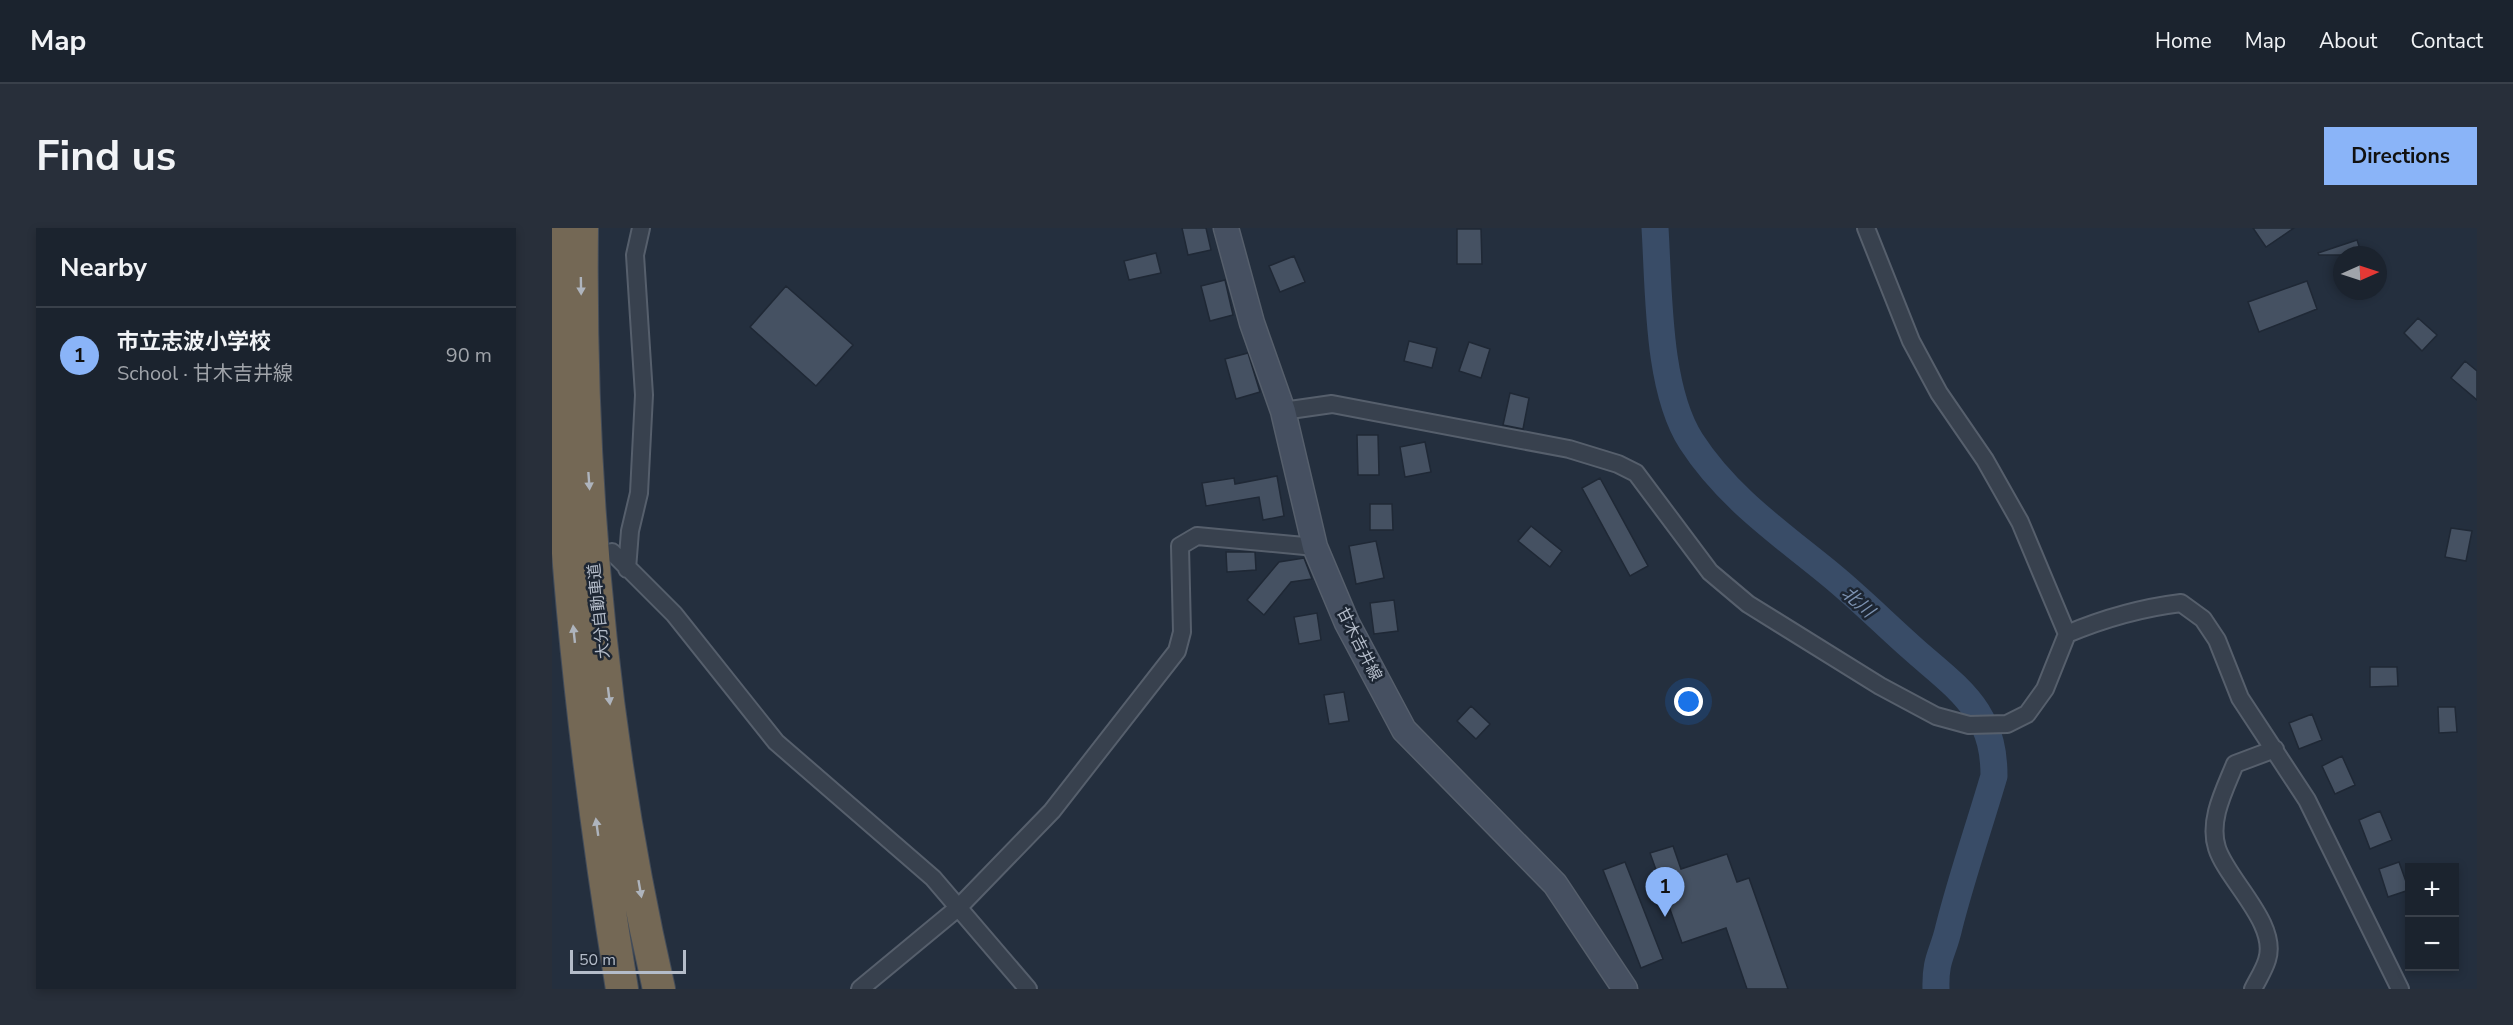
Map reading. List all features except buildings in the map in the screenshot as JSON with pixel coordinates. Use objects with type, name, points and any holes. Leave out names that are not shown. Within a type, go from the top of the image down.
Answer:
[{"type":"highway","name":"大分自動車道","points":[[556,228],[560,442],[569,584],[584,732],[622,989]]},
{"type":"highway","name":"大分自動車道","points":[[582,228],[585,415],[594,562],[609,703],[630,834],[659,989]]},
{"type":"main road","name":"甘木吉井線","points":[[1226,228],[1252,324],[1284,411],[1315,548],[1347,623],[1404,730],[1556,884],[1625,989]]},
{"type":"street","points":[[627,569],[630,531],[639,493],[644,395],[635,255],[641,228]]},
{"type":"street","points":[[1284,411],[1332,404],[1569,449],[1618,464],[1636,473],[1710,572],[1748,604],[1880,686],[1936,716],[1969,724],[2007,724],[2027,714],[2046,689],[2067,634],[2020,522],[1985,460],[1939,393],[1911,340],[1866,228]]},
{"type":"street","points":[[869,987],[959,907],[1052,811],[1177,651],[1182,632],[1180,546],[1197,536],[1315,548]]},
{"type":"street","points":[[612,552],[674,614],[698,649],[776,742],[933,878],[1028,989]]},
{"type":"street","points":[[2067,634],[2105,618],[2142,608],[2181,603],[2203,619],[2217,640],[2240,698],[2307,800],[2400,989]]},
{"type":"street","points":[[2253,989],[2268,957],[2265,932],[2249,899],[2225,865],[2216,846],[2216,818],[2235,764],[2275,749]]},
{"type":"waterway","name":"北川","points":[[1655,228],[1659,309],[1666,367],[1680,419],[1691,441],[1721,480],[1756,514],[1841,584],[1955,686],[1971,703],[1988,735],[1994,776],[1938,963],[1936,989]]},
{"type":"place","name":"市立志波小学校","points":[[1665,917]]}]
